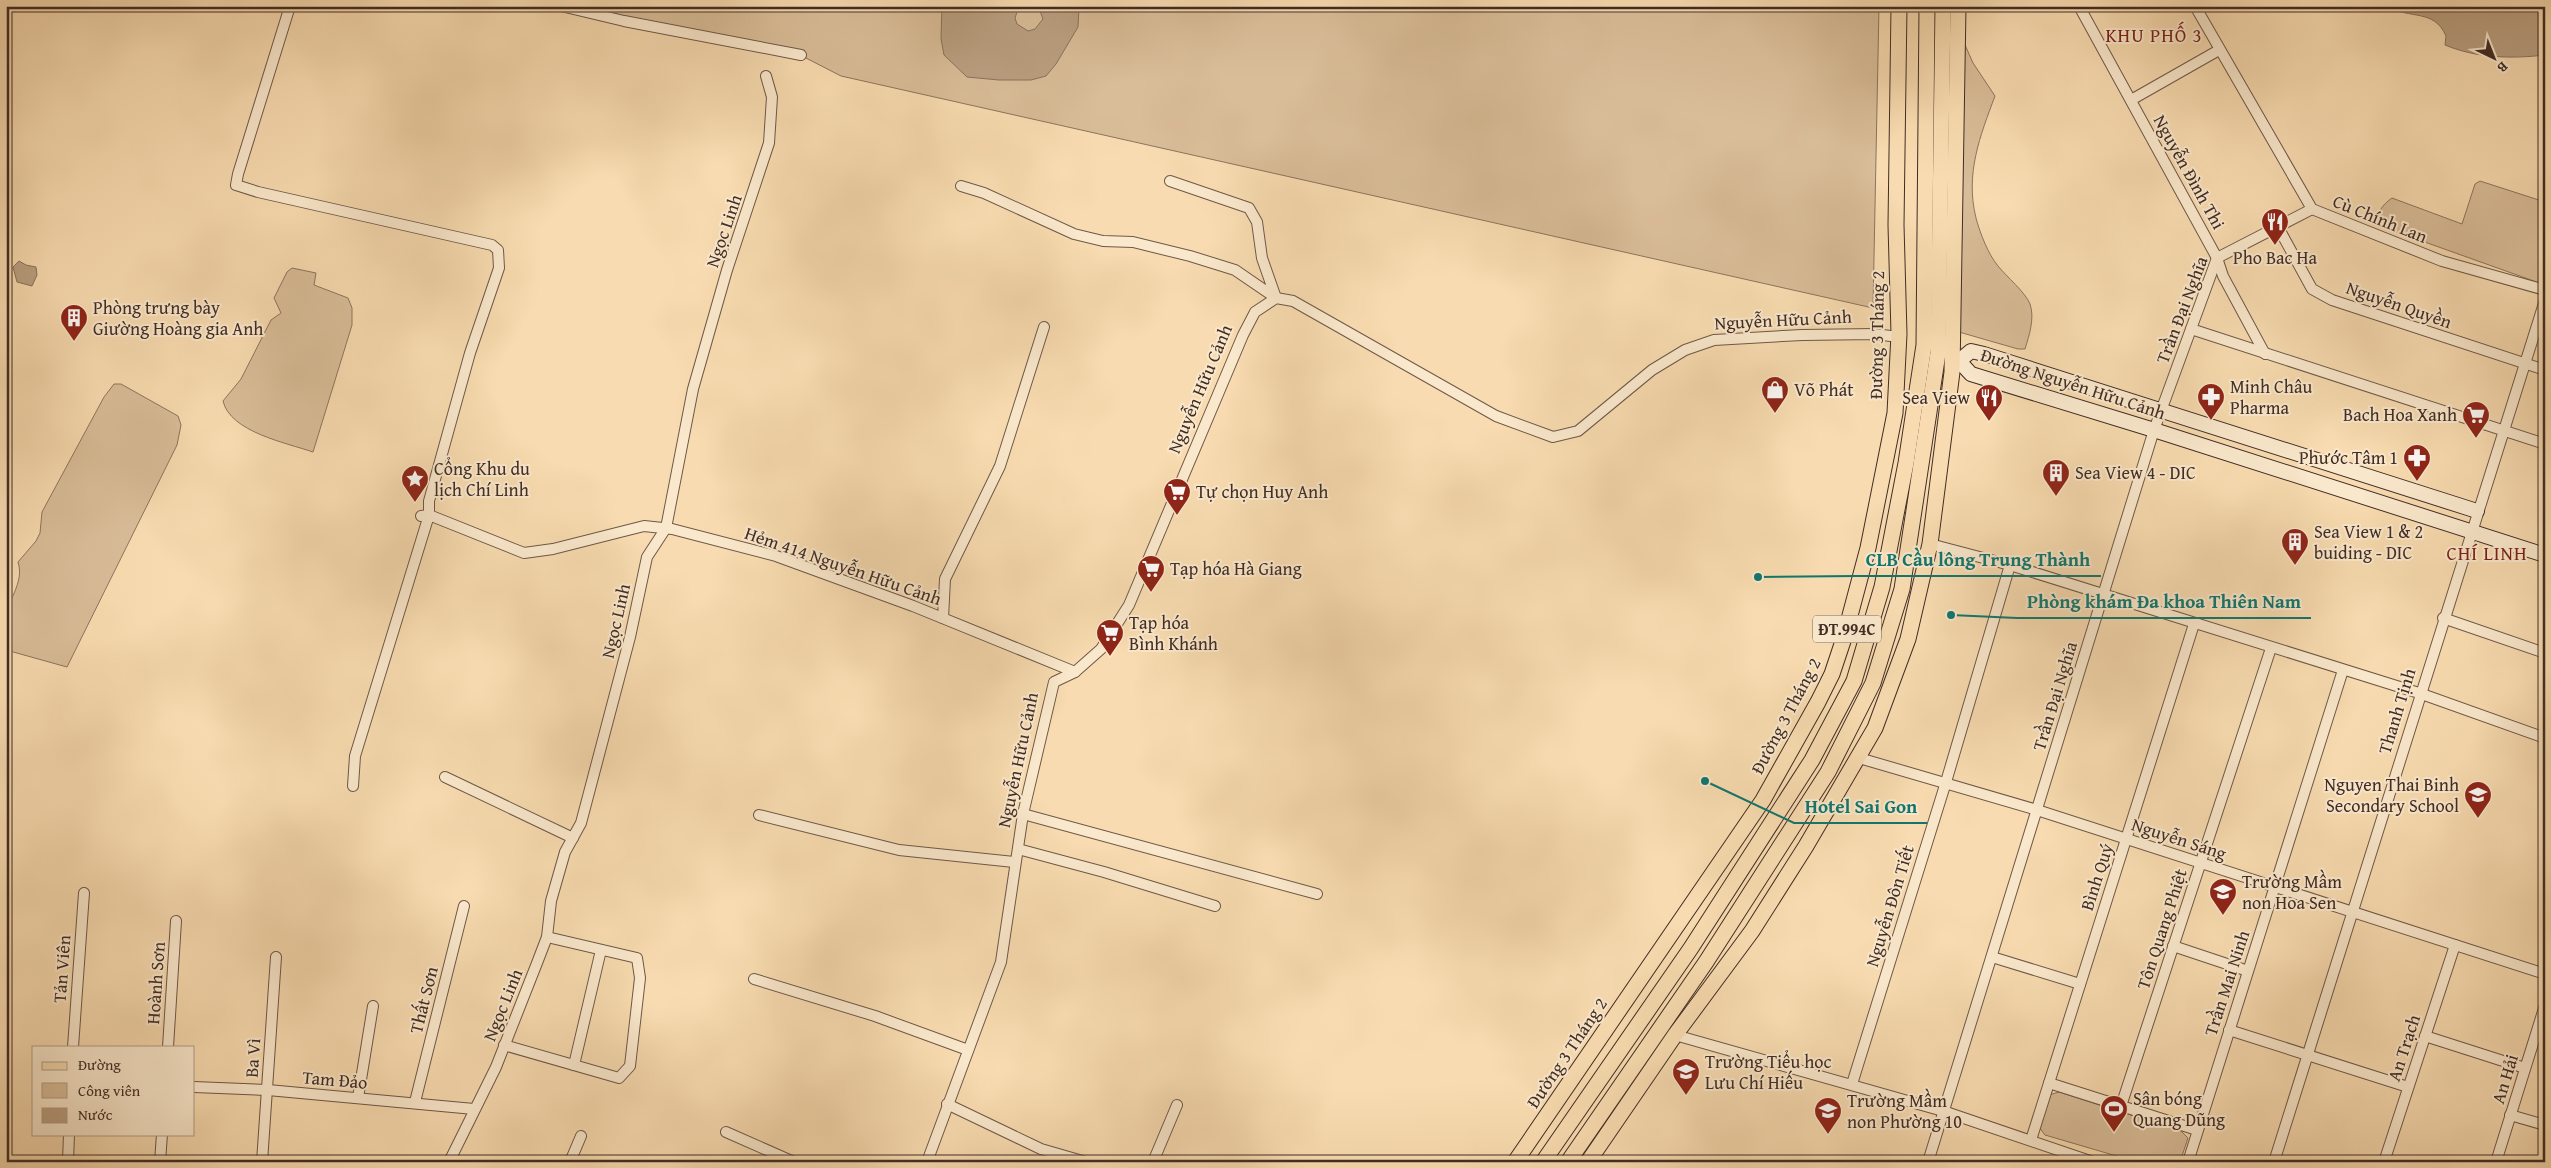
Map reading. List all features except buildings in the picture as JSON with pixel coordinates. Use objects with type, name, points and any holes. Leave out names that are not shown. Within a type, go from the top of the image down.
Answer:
[{"type":"main road","name":"Đường 3 Tháng 2","points":[[1516,1162],[1763,800],[1832,674],[1844,638],[1870,539],[1877,495],[1885,467],[1895,413],[1898,337],[1896,224],[1899,6]]},
{"type":"main road","name":"ĐT.994C","points":[[1543,1162],[1692,948],[1812,760],[1854,680],[1882,587],[1906,463],[1923,347],[1926,6]]},
{"type":"main road","name":"ĐT.994C","points":[[1568,1162],[1706,962],[1828,772],[1873,683],[1902,589],[1938,352],[1943,6]]},
{"type":"main road","name":"ĐT.994C","points":[[1588,1162],[1675,1035],[1752,931],[1859,758],[1874,728],[1908,639],[1930,544],[1956,360],[1958,6]]},
{"type":"main road","points":[[1898,337],[1956,360]]},
{"type":"main road","name":"Đường Nguyễn Hữu Cảnh","points":[[2470,531],[2154,430],[1971,374],[1956,360],[1971,350],[2477,511]]},
{"type":"main road","points":[[1885,467],[1906,463]]},
{"type":"main road","points":[[2470,531],[2545,555]]},
{"type":"main road","points":[[1870,539],[1890,547]]},
{"type":"main road","points":[[1844,638],[1865,642]]},
{"type":"main road","points":[[1662,1027],[1675,1035]]},
{"type":"street","points":[[290,6],[236,185],[258,192],[492,245],[498,250],[499,268],[470,353],[355,756],[353,786]]},
{"type":"street","points":[[561,6],[624,21],[801,56]]},
{"type":"street","name":"Nguyễn Đình Thi","points":[[2079,6],[2217,258],[2223,276],[2265,354]]},
{"type":"street","name":"Cù Chính Lan","points":[[2195,6],[2219,50],[2280,150],[2312,209],[2442,261],[2545,290]]},
{"type":"street","points":[[2131,100],[2219,50]]},
{"type":"street","name":"Ngọc Linh","points":[[449,1162],[504,1045],[547,937],[551,901],[565,852],[581,823],[600,757],[630,637],[647,557],[666,528],[693,389],[727,270],[769,143],[772,97],[766,76]]},
{"type":"street","points":[[1170,181],[1249,208],[1257,222],[1262,258],[1276,298]]},
{"type":"street","points":[[961,186],[984,193],[1074,234],[1103,241],[1133,242],[1190,256],[1235,270],[1276,298]]},
{"type":"street","name":"Trần Đại Nghĩa","points":[[1928,1162],[2154,430],[2217,258],[2312,209]]},
{"type":"street","name":"Nguyễn Quyền","points":[[2278,227],[2312,289],[2332,300],[2545,370]]},
{"type":"street","name":"Nguyễn Hữu Cảnh","points":[[927,1162],[1001,962],[1014,862],[1018,849],[1023,814],[1054,682],[1076,672],[1101,648],[1129,606],[1243,335],[1255,312],[1276,298],[1293,302],[1496,416],[1553,437],[1578,431],[1652,370],[1685,350],[1714,340],[1874,334],[1898,337]]},
{"type":"street","name":"Thanh Tịnh","points":[[2274,1162],[2306,1053],[2419,693],[2545,300]]},
{"type":"street","points":[[943,618],[946,580],[1000,466],[1044,327]]},
{"type":"street","points":[[2191,328],[2502,432],[2545,444]]},
{"type":"street","name":"Hẻm 414 Nguyễn Hữu Cảnh","points":[[425,515],[524,553],[553,549],[644,526],[666,528],[776,556],[943,618],[1076,672]]},
{"type":"street","points":[[1930,544],[2010,565],[2419,693],[2545,738]]},
{"type":"street","name":"Nguyễn Đôn Tiết","points":[[1852,1084],[1946,782],[2010,565]]},
{"type":"street","points":[[2443,618],[2545,653]]},
{"type":"street","name":"Bình Quý","points":[[2031,1140],[2194,624]]},
{"type":"street","name":"Tôn Quang Phiệt","points":[[2121,1106],[2271,648]]},
{"type":"street","name":"Trần Mai Ninh","points":[[2188,1162],[2343,670]]},
{"type":"street","name":"Nguyễn Sáng","points":[[1859,758],[2037,810],[2545,974]]},
{"type":"street","points":[[445,777],[573,838]]},
{"type":"street","points":[[1023,814],[1317,894]]},
{"type":"street","points":[[759,815],[899,850],[1014,862]]},
{"type":"street","points":[[1018,849],[1104,872],[1215,906]]},
{"type":"street","name":"Tản Viên","points":[[73,1046],[84,893]]},
{"type":"street","name":"Thất Sơn","points":[[415,1102],[464,906]]},
{"type":"street","name":"Hoành Sơn","points":[[168,1046],[176,921]]},
{"type":"street","points":[[504,1045],[619,1078],[630,1066],[640,978],[636,958],[547,937]]},
{"type":"street","name":"An Trạch","points":[[2384,1162],[2454,945]]},
{"type":"street","points":[[2173,946],[2248,971]]},
{"type":"street","points":[[574,1065],[601,950]]},
{"type":"street","name":"Ba Vì","points":[[262,1162],[276,957]]},
{"type":"street","points":[[1992,957],[2080,984]]},
{"type":"street","points":[[754,979],[875,1016],[968,1050]]},
{"type":"street","name":"An Hải","points":[[2496,1162],[2545,1005]]},
{"type":"street","points":[[358,1098],[373,1006]]},
{"type":"street","points":[[2229,1030],[2408,1087]]},
{"type":"street","points":[[1675,1035],[1943,1111],[2093,1162]]},
{"type":"street","points":[[2425,1036],[2525,1068]]},
{"type":"street","points":[[2048,1083],[2197,1130]]},
{"type":"street","name":"Tam Đảo","points":[[195,1086],[415,1102],[474,1109]]},
{"type":"street","points":[[947,1104],[1041,1149],[1086,1162]]},
{"type":"street","points":[[1153,1162],[1177,1105]]},
{"type":"street","points":[[2510,1115],[2545,1126]]},
{"type":"street","points":[[726,1132],[794,1162]]},
{"type":"street","points":[[68,1162],[69,1136]]},
{"type":"street","points":[[160,1162],[162,1136]]},
{"type":"street","points":[[570,1162],[581,1136]]},
{"type":"green space","points":[[569,6],[1879,6],[1873,308],[841,76],[804,57]]},
{"type":"green space","points":[[1958,29],[1973,63],[1995,96],[1979,141],[1973,171],[1973,202],[1980,230],[1991,256],[2030,304],[2032,321],[2025,349],[2018,349],[1959,332]]},
{"type":"green space","points":[[2480,181],[2545,202],[2545,285],[2380,226],[2378,218],[2380,210],[2392,198],[2462,224],[2475,184]]},
{"type":"green space","points":[[292,268],[316,273],[314,285],[348,298],[352,308],[352,325],[313,452],[261,435],[248,428],[236,421],[228,412],[223,401],[241,379],[271,320],[281,313],[274,298],[287,272]]},
{"type":"green space","points":[[114,384],[121,384],[178,416],[181,425],[177,445],[67,667],[6,650],[6,635],[11,628],[10,624],[6,621],[7,613],[19,578],[18,562],[36,541],[40,533],[42,512],[104,397]]},
{"type":"green space","points":[[2059,1092],[2181,1131],[2188,1138],[2180,1162],[2137,1162],[2045,1135],[2039,1127],[2049,1095]]},
{"type":"water","points":[[942,6],[1019,6],[1015,18],[1017,24],[1028,31],[1035,29],[1043,19],[1038,6],[1079,7],[1078,27],[1056,64],[1046,76],[1031,80],[967,77],[944,55],[941,39]]},
{"type":"water","points":[[2388,6],[2545,6],[2545,55],[2519,57],[2469,53],[2445,45],[2446,36],[2435,21],[2404,13]]},
{"type":"water","points":[[19,261],[36,267],[37,275],[32,286],[17,282],[13,267]]},
{"type":"place","name":"Pho Bac Ha","points":[[2275,246]]},
{"type":"place","name":"Phòng trưng bày Giường Hoàng gia Anh","points":[[74,342]]},
{"type":"place","name":"Võ Phát","points":[[1775,414]]},
{"type":"place","name":"Minh Châu Pharma","points":[[2211,421]]},
{"type":"place","name":"Sea View","points":[[1989,422]]},
{"type":"place","name":"Bach Hoa Xanh","points":[[2476,439]]},
{"type":"place","name":"Phước Tâm 1","points":[[2417,482]]},
{"type":"place","name":"Sea View 4 - DIC","points":[[2056,497]]},
{"type":"place","name":"Cổng Khu du lịch Chí Linh","points":[[415,503]]},
{"type":"place","name":"Tự chọn Huy Anh","points":[[1177,516]]},
{"type":"place","name":"Sea View 1 & 2 buiding - DIC","points":[[2295,566]]},
{"type":"place","name":"CLB Cầu lông Trung Thành","points":[[1758,577]]},
{"type":"place","name":"Tạp hóa Hà Giang","points":[[1151,593]]},
{"type":"place","name":"Phòng khám Đa khoa Thiên Nam","points":[[1951,615]]},
{"type":"place","name":"Tạp hóa Bình Khánh","points":[[1110,657]]},
{"type":"place","name":"Hotel Sai Gon","points":[[1705,781]]},
{"type":"place","name":"Nguyen Thai Binh Secondary School","points":[[2478,819]]},
{"type":"place","name":"Trường Mầm non Hoa Sen","points":[[2223,916]]},
{"type":"place","name":"Trường Tiểu học Lưu Chí Hiếu","points":[[1686,1096]]},
{"type":"place","name":"Sân bóng Quang Dũng","points":[[2114,1133]]},
{"type":"place","name":"Trường Mầm non Phường 10","points":[[1828,1135]]},
{"type":"district","name":"KHU PHỐ 3","points":[[2154,35]]},
{"type":"district","name":"CHÍ LINH","points":[[2487,553]]}]
